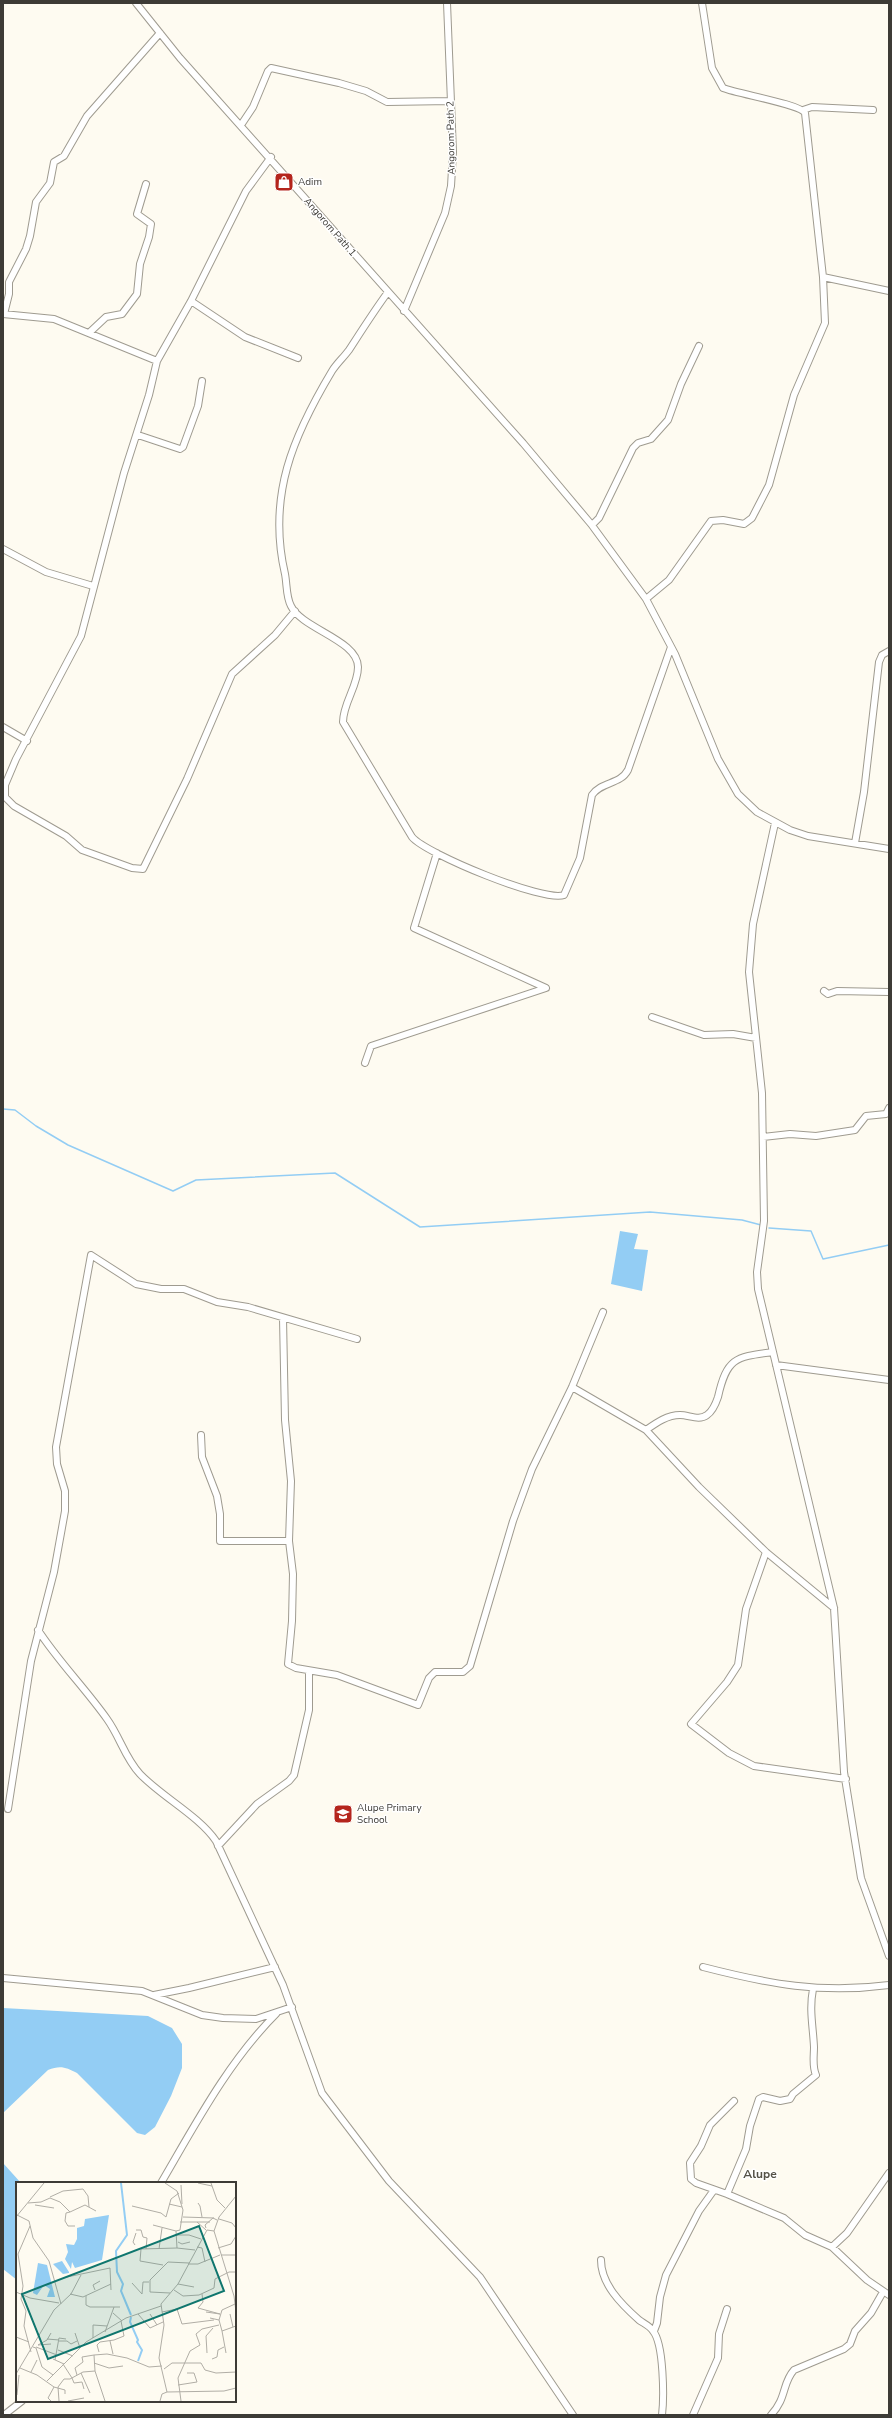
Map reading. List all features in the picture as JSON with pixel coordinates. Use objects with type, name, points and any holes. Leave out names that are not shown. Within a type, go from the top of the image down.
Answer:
[{"type":"street","name":"Angorom Path 1","points":[[136,3],[160,33],[404,311],[555,480],[592,525],[646,599],[648,606],[671,647],[716,754],[733,787],[756,812],[775,823],[808,836],[889,849]]},
{"type":"street","name":"Angorom Path 2","points":[[404,311],[424,258],[441,223],[449,198],[453,152],[447,3]]},
{"type":"street","points":[[646,599],[669,580],[711,521],[723,520],[746,523],[757,510],[769,486],[794,395],[824,330],[825,315],[823,277],[810,140],[803,110],[796,106],[742,95],[723,88],[712,68],[702,3]]},
{"type":"street","points":[[157,361],[54,318],[3,314],[9,294],[9,282],[26,249],[30,236],[36,202],[50,183],[54,162],[64,156],[87,116],[160,33]]},
{"type":"street","points":[[241,125],[253,107],[268,71],[271,68],[339,82],[366,91],[387,102],[451,101]]},
{"type":"street","points":[[803,110],[812,107],[873,110]]},
{"type":"street","points":[[271,158],[246,191],[191,301],[157,361],[138,435],[124,473],[80,636],[4,784],[5,797],[8,801],[56,829],[82,850],[132,868],[143,869],[186,779],[232,674],[275,635],[295,611]]},
{"type":"street","points":[[90,332],[106,317],[122,314],[137,294],[140,264],[150,237],[151,224],[137,214],[146,184]]},
{"type":"street","points":[[823,277],[889,291]]},
{"type":"street","points":[[388,292],[348,352],[333,370],[296,440],[287,462],[282,487],[280,535],[289,600],[295,611],[348,648],[355,658],[358,665],[357,677],[342,722],[412,837],[422,846],[512,885],[555,896],[564,895],[580,858],[592,794],[596,788],[622,778],[628,770],[671,647]]},
{"type":"street","points":[[191,301],[245,337],[298,358]]},
{"type":"street","points":[[592,525],[599,518],[633,448],[638,443],[651,440],[668,420],[681,384],[699,346]]},
{"type":"street","points":[[138,435],[180,449],[183,447],[198,406],[202,381]]},
{"type":"street","points":[[3,549],[46,572],[93,586]]},
{"type":"street","points":[[854,843],[864,792],[879,662],[882,655],[889,651]]},
{"type":"street","points":[[3,727],[27,740]]},
{"type":"street","points":[[775,823],[753,924],[749,965],[762,1093],[764,1221],[757,1272],[758,1289],[834,1608],[836,1672],[846,1779],[861,1878],[889,1955]]},
{"type":"street","points":[[365,1063],[371,1046],[546,988],[414,928],[437,853]]},
{"type":"street","points":[[824,991],[828,994],[837,991],[889,992]]},
{"type":"street","points":[[652,1017],[704,1036],[733,1034],[756,1038]]},
{"type":"street","points":[[763,1137],[790,1134],[816,1136],[855,1130],[866,1116],[886,1114],[889,1108]]},
{"type":"street","points":[[8,1809],[38,1630],[54,1572],[65,1511],[65,1491],[57,1464],[56,1447],[91,1255],[136,1284],[160,1289],[184,1289],[217,1302],[248,1307],[357,1339]]},
{"type":"street","points":[[282,1318],[285,1420],[291,1481],[289,1542],[293,1598],[288,1659],[291,1666],[309,1671],[337,1675],[418,1705],[427,1682],[435,1672],[467,1670],[470,1666],[513,1521],[532,1469],[572,1387],[603,1312]]},
{"type":"street","points":[[646,1430],[667,1418],[679,1415],[701,1418],[707,1415],[713,1408],[724,1376],[734,1360],[742,1357],[773,1352]]},
{"type":"street","points":[[776,1365],[889,1380]]},
{"type":"street","points":[[572,1387],[646,1430],[699,1487],[766,1552],[834,1608]]},
{"type":"street","points":[[201,1435],[202,1457],[217,1496],[220,1514],[220,1542],[289,1542]]},
{"type":"street","points":[[766,1552],[746,1609],[738,1665],[728,1682],[691,1724],[729,1753],[754,1766],[846,1779]]},
{"type":"street","points":[[38,1630],[55,1655],[108,1720],[131,1763],[156,1790],[208,1832],[218,1846],[241,1898],[275,1967],[292,2007],[315,2078],[333,2110],[389,2181],[480,2277],[573,2415]]},
{"type":"street","points":[[218,1846],[257,1804],[290,1781],[294,1775],[309,1710],[309,1671]]},
{"type":"street","points":[[154,1995],[275,1967]]},
{"type":"street","points":[[704,1967],[782,1986],[857,1988],[889,1985]]},
{"type":"street","points":[[3,1978],[124,1989],[154,1995],[183,2008],[223,2018],[256,2019],[276,2014],[292,2007]]},
{"type":"street","points":[[727,2194],[746,2150],[750,2126],[759,2099],[763,2097],[780,2101],[790,2099],[793,2094],[816,2075],[813,2068],[814,2047],[810,2008],[813,1988]]},
{"type":"street","points":[[162,2182],[222,2082],[250,2042],[276,2014]]},
{"type":"street","points":[[734,2101],[710,2125],[701,2146],[690,2163],[691,2179],[714,2190],[768,2210],[784,2218],[805,2235],[832,2246],[867,2280],[886,2294],[855,2331],[850,2344],[844,2349],[804,2365],[790,2375],[783,2399],[771,2415]]},
{"type":"street","points":[[832,2246],[847,2233],[889,2173]]},
{"type":"street","points":[[654,2331],[657,2323],[660,2297],[666,2275],[699,2212],[714,2190]]},
{"type":"street","points":[[601,2260],[601,2268],[606,2283],[626,2307],[654,2331],[660,2354],[662,2415]]},
{"type":"street","points":[[693,2415],[718,2358],[718,2334],[727,2309]]},
{"type":"street","points":[[4,2415],[21,2402]]},
{"type":"water","points":[[620,1231],[638,1234],[634,1249],[648,1250],[642,1291],[611,1284]]},
{"type":"water","points":[[3,2008],[148,2016],[172,2028],[182,2044],[182,2068],[171,2096],[155,2127],[145,2135],[137,2133],[77,2073],[63,2067],[48,2070],[3,2113]]},
{"type":"water","points":[[3,2163],[20,2182],[16,2182],[16,2279],[3,2269]]},
{"type":"waterway","points":[[3,1109],[15,1110],[36,1126],[68,1145],[173,1191],[196,1180],[335,1173],[420,1227],[650,1212],[742,1220],[761,1225]]},
{"type":"waterway","points":[[769,1228],[811,1231],[823,1259],[889,1245]]},
{"type":"place","name":"Adim","points":[[284,182]]},
{"type":"place","name":"Alupe Primary School","points":[[343,1814]]},
{"type":"district","name":"Alupe","points":[[760,2174]]}]
